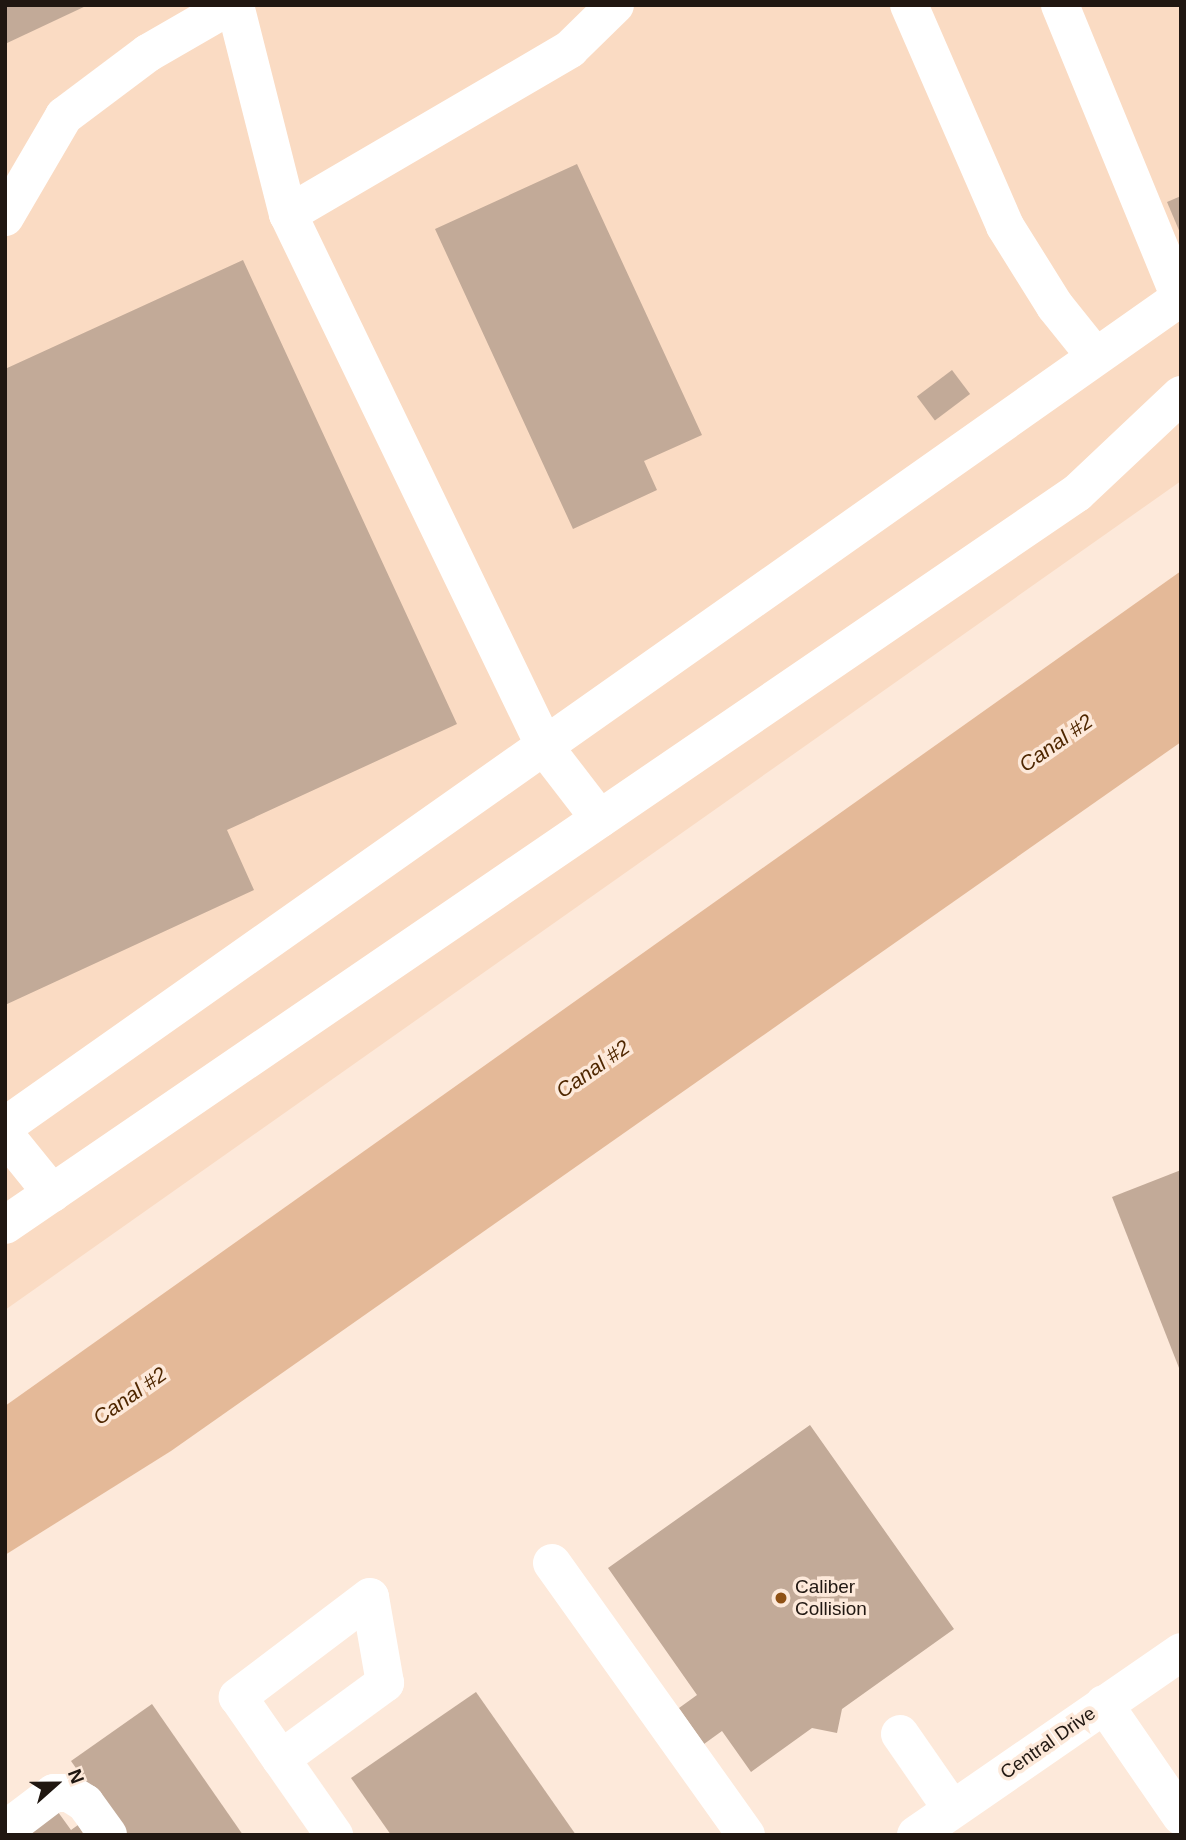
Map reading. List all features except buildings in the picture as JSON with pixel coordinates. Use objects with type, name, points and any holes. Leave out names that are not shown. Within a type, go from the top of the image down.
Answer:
[{"type":"street","points":[[5,217],[65,116],[148,53],[233,5],[288,214],[547,749],[600,819]]},
{"type":"street","points":[[288,214],[570,49],[615,5]]},
{"type":"street","points":[[909,5],[1005,226],[1095,356]]},
{"type":"street","points":[[5,1126],[547,749],[1181,297],[1059,5]]},
{"type":"street","points":[[5,1225],[1077,493],[1181,395]]},
{"type":"street","points":[[5,1135],[52,1192]]},
{"type":"street","points":[[552,1563],[746,1835]]},
{"type":"street","name":"Central Drive","points":[[916,1835],[1181,1652]]},
{"type":"street","points":[[1104,1704],[1181,1816]]},
{"type":"street","points":[[901,1734],[952,1810]]},
{"type":"street","points":[[281,1759],[334,1835]]},
{"type":"street","points":[[5,1830],[54,1793],[69,1793],[85,1803],[108,1835]]},
{"type":"shaded area","points":[[5,5],[1181,5],[1181,481],[5,1310]]},
{"type":"water","name":"Canal #2","points":[[1181,571],[1181,742],[171,1451],[5,1555],[5,1406]]},
{"type":"place","name":"Caliber Collision","points":[[781,1598]]}]
